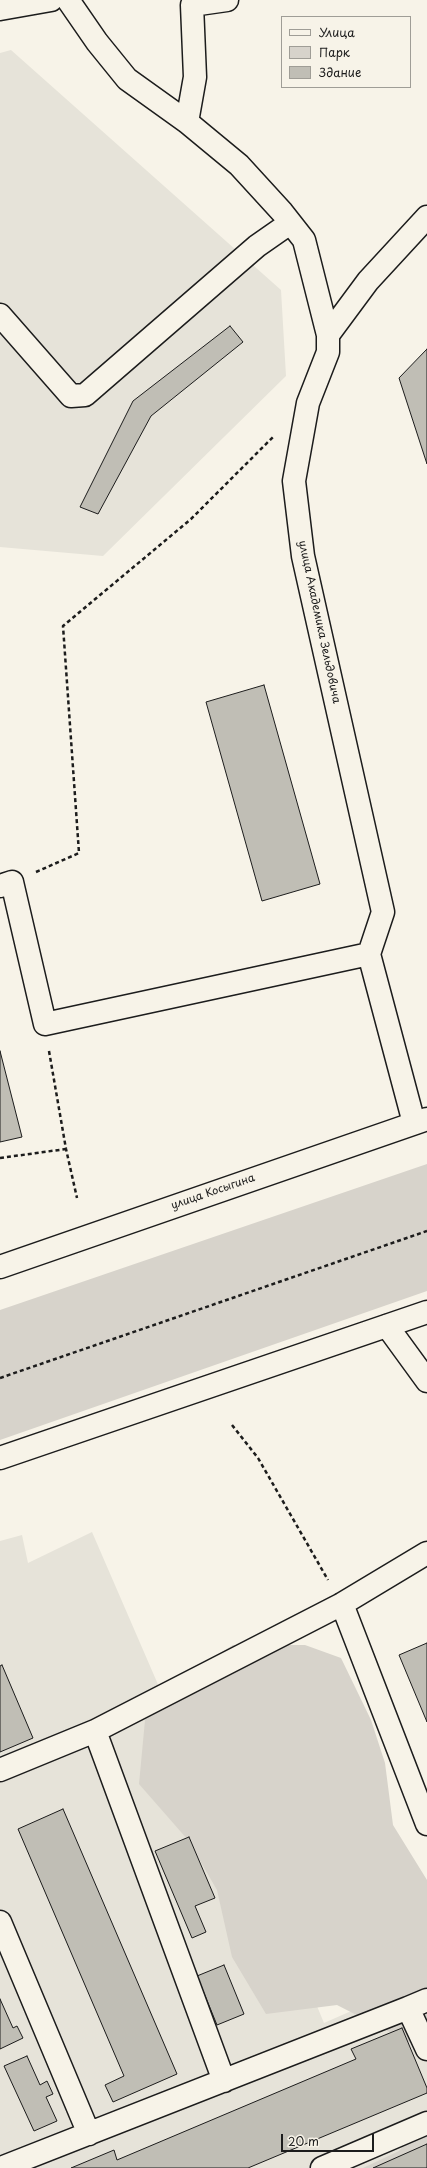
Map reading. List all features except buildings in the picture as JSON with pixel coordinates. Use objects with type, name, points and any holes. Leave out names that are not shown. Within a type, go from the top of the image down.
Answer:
[{"type":"street","points":[[0,9],[51,0]]},
{"type":"street","name":"улица Академика Зельдовича","points":[[68,0],[97,42],[127,79],[187,122],[239,165],[304,240],[328,335],[328,352],[308,403],[294,481],[303,556],[383,912],[369,954]]},
{"type":"street","points":[[187,122],[195,76],[192,5],[227,0]]},
{"type":"street","points":[[328,335],[368,281],[427,217]]},
{"type":"street","points":[[0,315],[71,396],[85,395],[257,246],[290,223]]},
{"type":"street","points":[[7,879],[45,1024],[369,954],[421,1121]]},
{"type":"street","name":"улица Косыгина","points":[[0,1267],[421,1121]]},
{"type":"street","points":[[0,1458],[427,1312]]},
{"type":"street","points":[[387,1326],[427,1381]]},
{"type":"street","points":[[0,1770],[95,1731],[342,1604],[427,1553]]},
{"type":"street","points":[[342,1604],[427,1824]]},
{"type":"street","points":[[95,1731],[224,2081]]},
{"type":"street","points":[[0,1922],[89,2134]]},
{"type":"street","points":[[1,2168],[417,2004],[427,2049]]},
{"type":"street","points":[[322,2168],[427,2123]]},
{"type":"path","points":[[7,879],[79,853],[63,626],[190,519],[274,436]]},
{"type":"path","points":[[45,1024],[66,1149],[77,1198]]},
{"type":"path","points":[[0,1158],[66,1149]]},
{"type":"path","points":[[0,1378],[427,1231]]},
{"type":"path","points":[[232,1424],[258,1458],[342,1604]]},
{"type":"shaded area","points":[[11,50],[281,290],[286,376],[103,556],[0,547],[0,53]]},
{"type":"shaded area","points":[[92,1532],[163,1696],[234,1806],[324,2023],[408,1986],[427,2029],[427,2168],[0,2168],[0,1541],[22,1535],[28,1563]]},
{"type":"green space","points":[[427,1164],[427,1291],[0,1440],[0,1310]]},
{"type":"green space","points":[[233,1645],[305,1645],[341,1658],[371,1720],[385,1763],[393,1825],[427,1880],[427,2033],[413,2044],[337,2005],[266,2014],[232,1957],[217,1890],[188,1840],[139,1784],[147,1699]]},
{"type":"green space","points":[[427,2118],[427,2168],[363,2168],[399,2151]]}]
